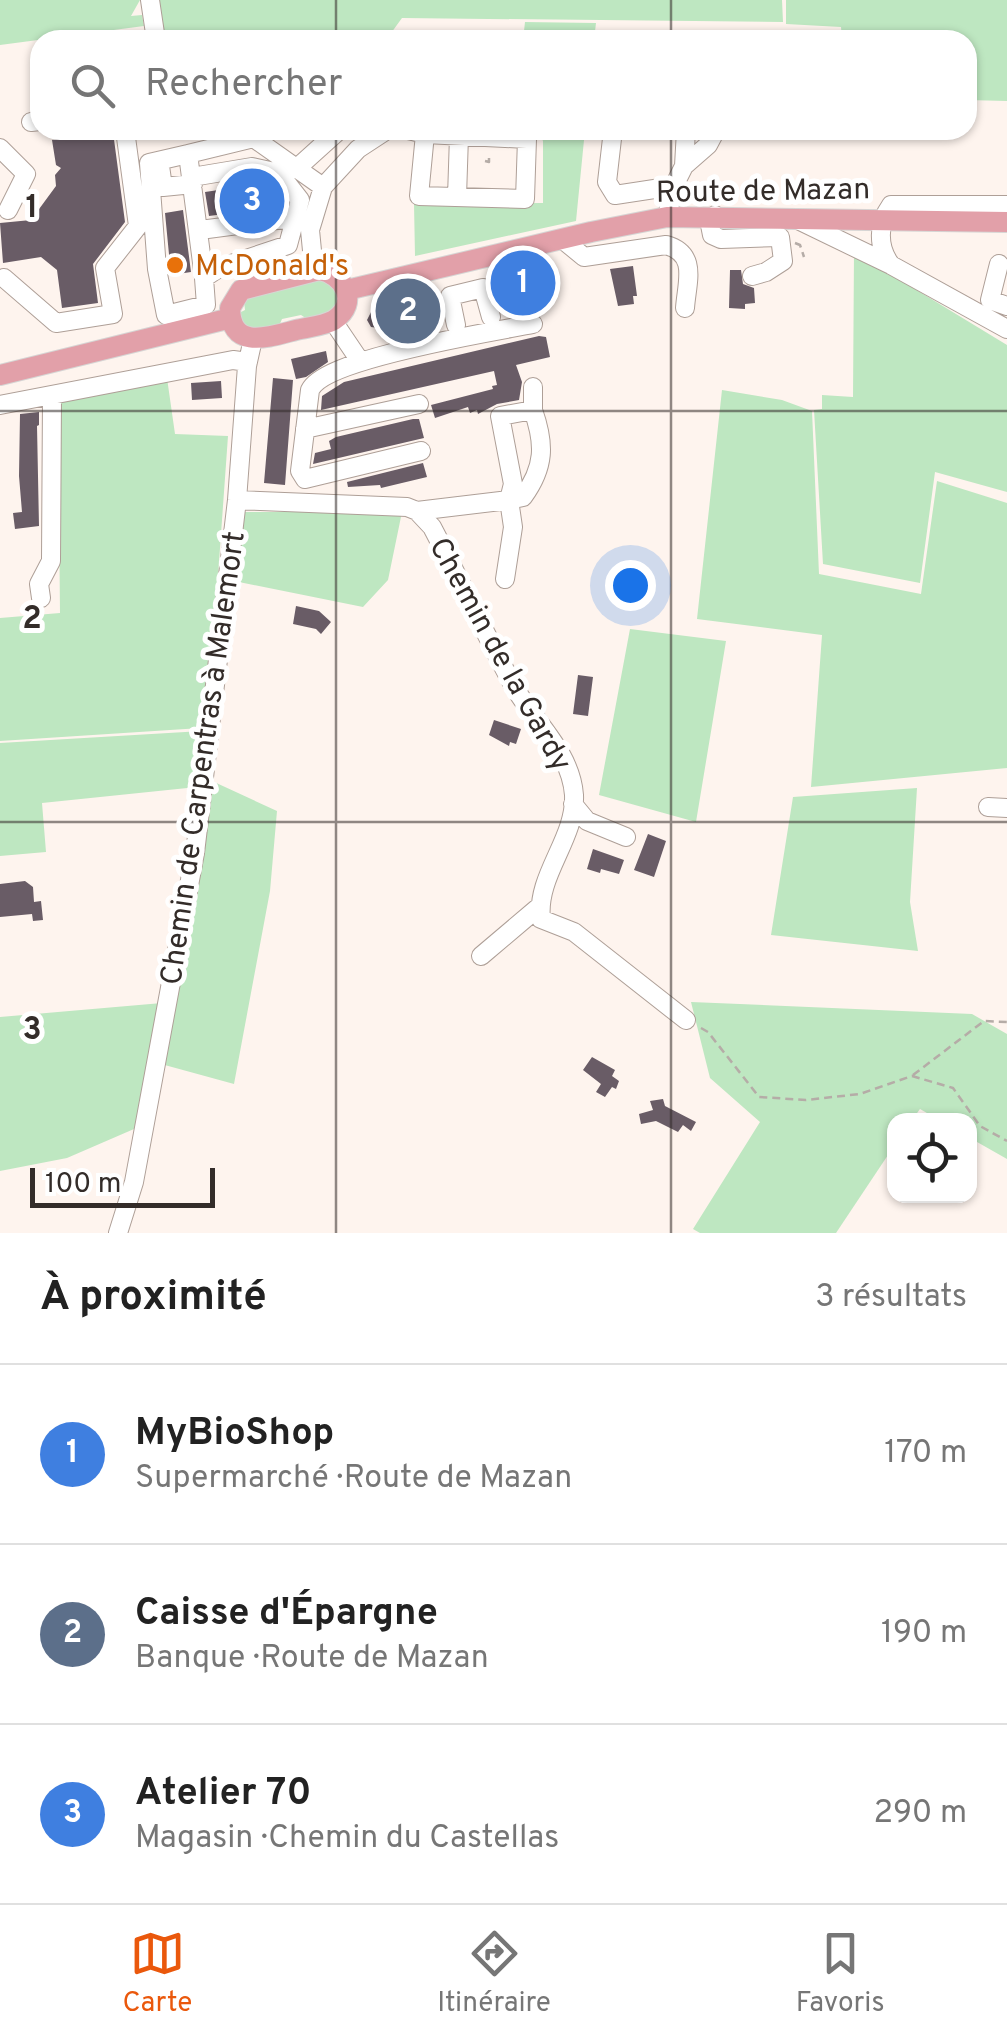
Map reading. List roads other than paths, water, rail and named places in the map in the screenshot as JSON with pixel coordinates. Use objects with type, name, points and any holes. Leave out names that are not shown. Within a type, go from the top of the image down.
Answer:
[{"type":"main road","name":"Route de Mazan","points":[[347,290],[666,217],[1007,222]]},
{"type":"main road","points":[[314,271],[336,275],[347,290],[344,310],[332,321],[254,338],[242,334],[230,318],[231,303],[241,290],[314,271]]},
{"type":"main road","points":[[0,364],[230,318]]},
{"type":"main road","points":[[0,376],[162,334]]},
{"type":"street","points":[[150,0],[154,30]]},
{"type":"street","points":[[4,278],[56,324],[112,314],[105,268],[138,226],[126,140]]},
{"type":"street","points":[[188,154],[206,305],[166,315],[157,269],[149,163],[240,140]]},
{"type":"street","points":[[204,278],[233,263],[288,245],[300,200],[288,169],[262,140]]},
{"type":"street","points":[[288,169],[326,140]]},
{"type":"street","points":[[314,271],[310,230],[323,187],[358,149],[372,140]]},
{"type":"street","points":[[417,140],[420,196],[525,198],[526,140]]},
{"type":"street","points":[[457,197],[459,140]]},
{"type":"street","points":[[612,140],[607,182],[615,195],[674,186]]},
{"type":"street","points":[[684,166],[685,140]]},
{"type":"street","points":[[666,217],[684,166],[710,140]]},
{"type":"street","points":[[0,148],[26,174],[8,210]]},
{"type":"street","points":[[159,161],[163,187],[252,168],[288,169],[323,187]]},
{"type":"street","points":[[866,253],[864,226],[891,205],[1007,205]]},
{"type":"street","points":[[715,215],[710,225],[712,236],[780,237],[782,261],[752,276]]},
{"type":"street","points":[[789,217],[891,265],[1007,329]]},
{"type":"street","points":[[200,230],[293,218]]},
{"type":"street","points":[[877,218],[881,251],[891,265]]},
{"type":"street","points":[[258,222],[262,254]]},
{"type":"street","points":[[228,226],[233,263]]},
{"type":"street","points":[[562,239],[584,257],[666,245],[677,248],[689,262],[685,308]]},
{"type":"street","points":[[999,264],[990,300],[1007,306]]},
{"type":"street","points":[[456,325],[450,296],[482,288],[491,318]]},
{"type":"street","points":[[332,321],[360,361]]},
{"type":"street","points":[[421,451],[305,479],[300,471],[314,382],[360,361],[533,324]]},
{"type":"street","name":"Chemin de Carpentras à Malemort","points":[[118,1233],[134,1182],[195,853],[237,500],[248,362],[254,338]]},
{"type":"street","points":[[0,405],[233,360],[248,362]]},
{"type":"street","points":[[418,511],[524,497],[540,466],[542,435],[534,410],[533,387]]},
{"type":"street","points":[[42,598],[39,584],[51,561],[52,397]]},
{"type":"street","points":[[304,429],[420,404]]},
{"type":"street","points":[[505,578],[513,528],[509,500],[513,484],[500,416],[534,410]]},
{"type":"street","name":"Chemin de la Gardy","points":[[237,500],[407,507],[418,511],[432,526],[512,684],[567,766],[574,804],[542,890],[540,906]]},
{"type":"street","points":[[574,804],[588,821],[626,837]]},
{"type":"street","points":[[988,807],[1007,808]]},
{"type":"street","points":[[481,956],[540,906]]},
{"type":"street","points":[[540,906],[541,919],[574,932],[686,1020]]},
{"type":"place","name":"Atelier 70","points":[[252,201]]},
{"type":"place","name":"McDonald's","points":[[175,265]]},
{"type":"place","name":"MyBioShop","points":[[523,283]]},
{"type":"place","name":"Caisse d'Épargne","points":[[408,311]]}]
